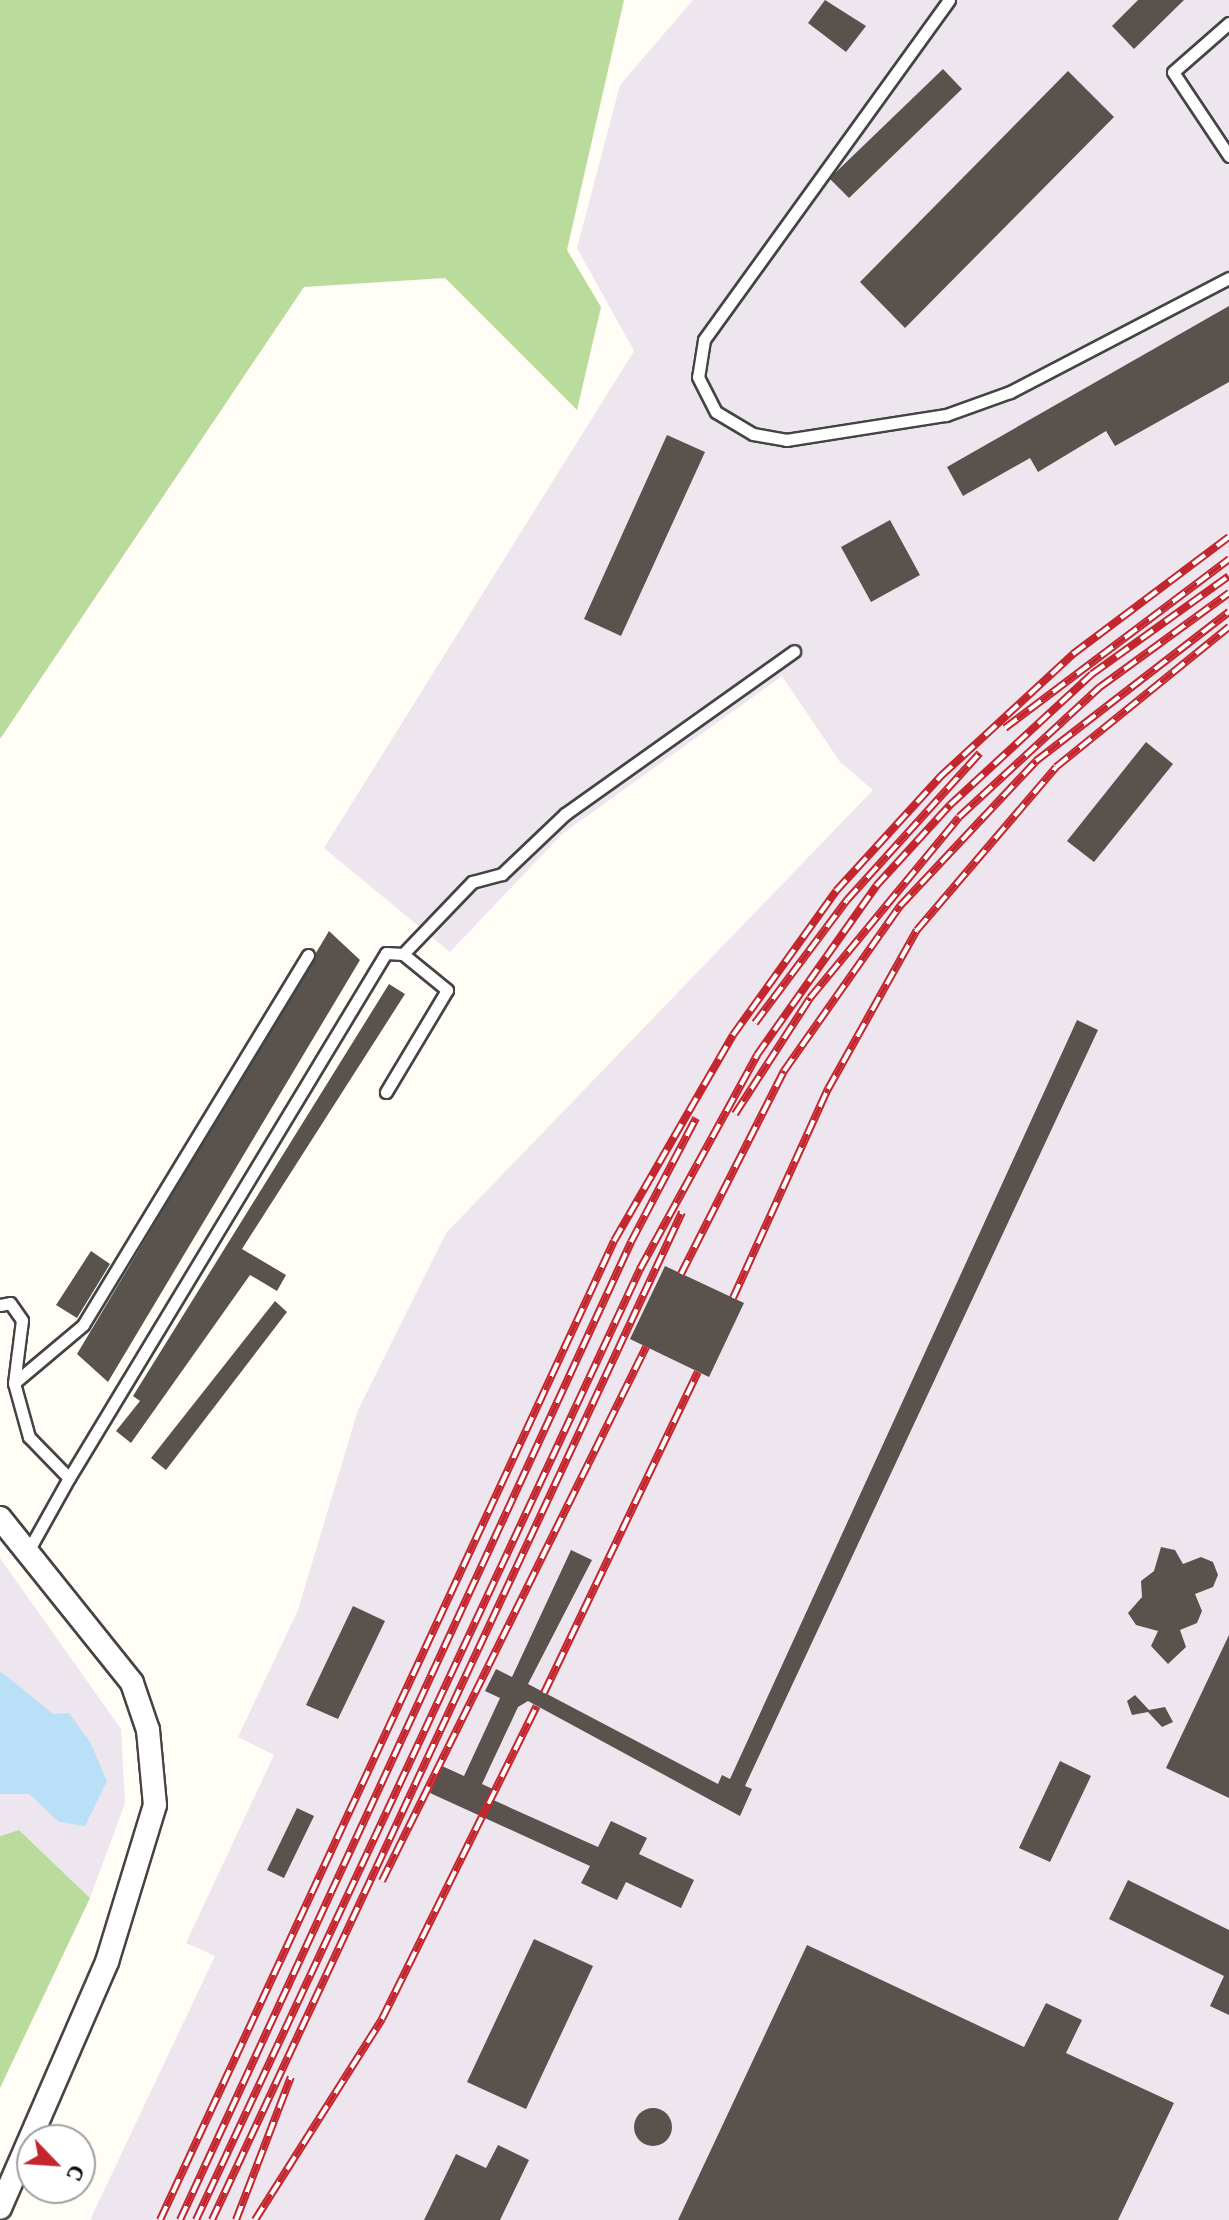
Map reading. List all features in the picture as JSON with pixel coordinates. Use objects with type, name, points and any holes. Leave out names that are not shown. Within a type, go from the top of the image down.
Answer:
[{"type":"street","points":[[0,1518],[132,1683],[148,1730],[155,1805],[107,1962],[0,2208]]},
{"type":"lane","points":[[949,0],[704,340],[698,377],[716,412],[753,434],[786,440],[946,415],[1010,392],[1229,278]]},
{"type":"lane","points":[[1229,23],[1173,72],[1229,156]]},
{"type":"lane","points":[[403,954],[472,882],[502,874],[565,814],[794,651]]},
{"type":"lane","points":[[27,1553],[69,1478],[386,953],[403,954],[447,990],[386,1092]]},
{"type":"lane","points":[[14,1383],[83,1325],[308,955]]},
{"type":"lane","points":[[0,1305],[10,1303],[22,1320],[14,1383],[29,1437],[69,1478]]},
{"type":"shaded area","points":[[693,0],[1229,0],[1229,2220],[90,2220],[215,1956],[186,1943],[274,1755],[238,1737],[298,1610],[358,1410],[446,1233],[873,790],[840,762],[782,676],[562,834],[450,952],[324,848],[634,351],[577,248],[620,85]]},
{"type":"shaded area","points":[[0,1558],[121,1729],[125,1803],[90,1898],[19,1830],[0,1836]]},
{"type":"green space","points":[[0,0],[624,0],[567,250],[601,307],[577,410],[445,278],[304,287],[0,739]]},
{"type":"green space","points":[[19,1830],[90,1898],[0,2088],[0,1836]]},
{"type":"water","points":[[0,1671],[53,1714],[69,1713],[90,1742],[107,1781],[85,1826],[59,1822],[29,1794],[0,1794]]},
{"type":"building","points":[[825,0],[866,26],[846,52],[808,23]]},
{"type":"building","points":[[1138,0],[1184,0],[1134,49],[1112,26]]},
{"type":"building","points":[[943,69],[962,89],[849,198],[830,179]]},
{"type":"building","points":[[1068,71],[1114,117],[905,328],[860,282]]},
{"type":"building","points":[[1229,306],[1229,382],[1115,446],[1106,431],[1038,472],[1030,458],[963,496],[947,467]]},
{"type":"building","points":[[667,435],[705,452],[621,636],[584,619]]},
{"type":"building","points":[[890,520],[920,575],[871,602],[841,547]]},
{"type":"building","points":[[1146,742],[1173,764],[1094,862],[1067,841]]},
{"type":"building","points":[[329,931],[360,960],[108,1382],[77,1354]]},
{"type":"building","points":[[389,984],[405,994],[242,1249],[286,1275],[277,1291],[250,1275],[131,1443],[116,1431],[140,1401],[133,1396]]},
{"type":"building","points":[[1077,1020],[1098,1030],[745,1786],[752,1789],[740,1816],[528,1701],[518,1707],[482,1784],[495,1790],[491,1799],[598,1847],[611,1821],[647,1838],[639,1854],[694,1880],[681,1908],[626,1882],[617,1900],[581,1883],[590,1866],[430,1793],[442,1766],[464,1776],[500,1698],[485,1691],[496,1669],[512,1677],[571,1550],[592,1560],[528,1684],[718,1784],[722,1775],[730,1779]]},
{"type":"building","points":[[91,1251],[110,1264],[77,1318],[56,1305]]},
{"type":"building","points":[[665,1266],[744,1303],[709,1377],[630,1339]]},
{"type":"building","points":[[275,1301],[287,1312],[166,1470],[151,1458]]},
{"type":"building","points":[[1161,1547],[1175,1550],[1183,1564],[1201,1557],[1213,1562],[1218,1575],[1213,1587],[1195,1594],[1202,1611],[1197,1623],[1180,1630],[1186,1647],[1168,1664],[1151,1646],[1158,1631],[1136,1625],[1128,1613],[1142,1597],[1141,1581],[1154,1571]]},
{"type":"building","points":[[353,1606],[385,1621],[338,1719],[306,1705]]},
{"type":"building","points":[[1229,1635],[1229,1798],[1166,1768]]},
{"type":"building","points":[[1135,1695],[1149,1710],[1165,1707],[1173,1722],[1162,1727],[1148,1712],[1132,1715],[1127,1701]]},
{"type":"building","points":[[1060,1761],[1091,1776],[1050,1862],[1019,1848]]},
{"type":"building","points":[[297,1808],[314,1816],[284,1878],[267,1870]]},
{"type":"building","points":[[1128,1880],[1229,1930],[1229,2015],[1210,2006],[1224,1976],[1109,1919]]},
{"type":"building","points":[[534,1939],[593,1966],[526,2109],[467,2082]]},
{"type":"building","points":[[807,1945],[1024,2047],[1046,2003],[1082,2020],[1066,2053],[1174,2103],[1118,2220],[678,2220]]},
{"type":"building","points":[[653,2108],[667,2113],[672,2127],[667,2141],[653,2146],[639,2141],[634,2127],[639,2113]]},
{"type":"building","points":[[498,2145],[529,2160],[500,2220],[424,2220],[456,2154],[486,2168]]},
{"type":"railway","points":[[160,2220],[614,1241],[733,1035],[836,891],[941,776],[1073,654],[1229,537]]},
{"type":"railway","points":[[1005,728],[1229,559]]},
{"type":"railway","points":[[196,2220],[640,1269],[757,1055],[876,886],[950,805],[1092,674],[1229,576]]},
{"type":"railway","points":[[735,1114],[810,998],[959,817],[1100,687],[1229,593]]},
{"type":"railway","points":[[681,1274],[784,1071],[900,906],[1036,761],[1229,612]]},
{"type":"railway","points":[[733,1298],[828,1089],[917,930],[1056,767],[1229,627]]},
{"type":"railway","points":[[755,1023],[847,900],[980,753]]},
{"type":"railway","points":[[180,2220],[631,1242],[696,1118]]},
{"type":"railway","points":[[212,2220],[682,1212]]},
{"type":"railway","points":[[382,1881],[646,1347]]},
{"type":"railway","points":[[544,1693],[698,1372]]},
{"type":"railway","points":[[255,2220],[382,2019],[537,1706]]},
{"type":"railway","points":[[236,2220],[291,2077]]}]
